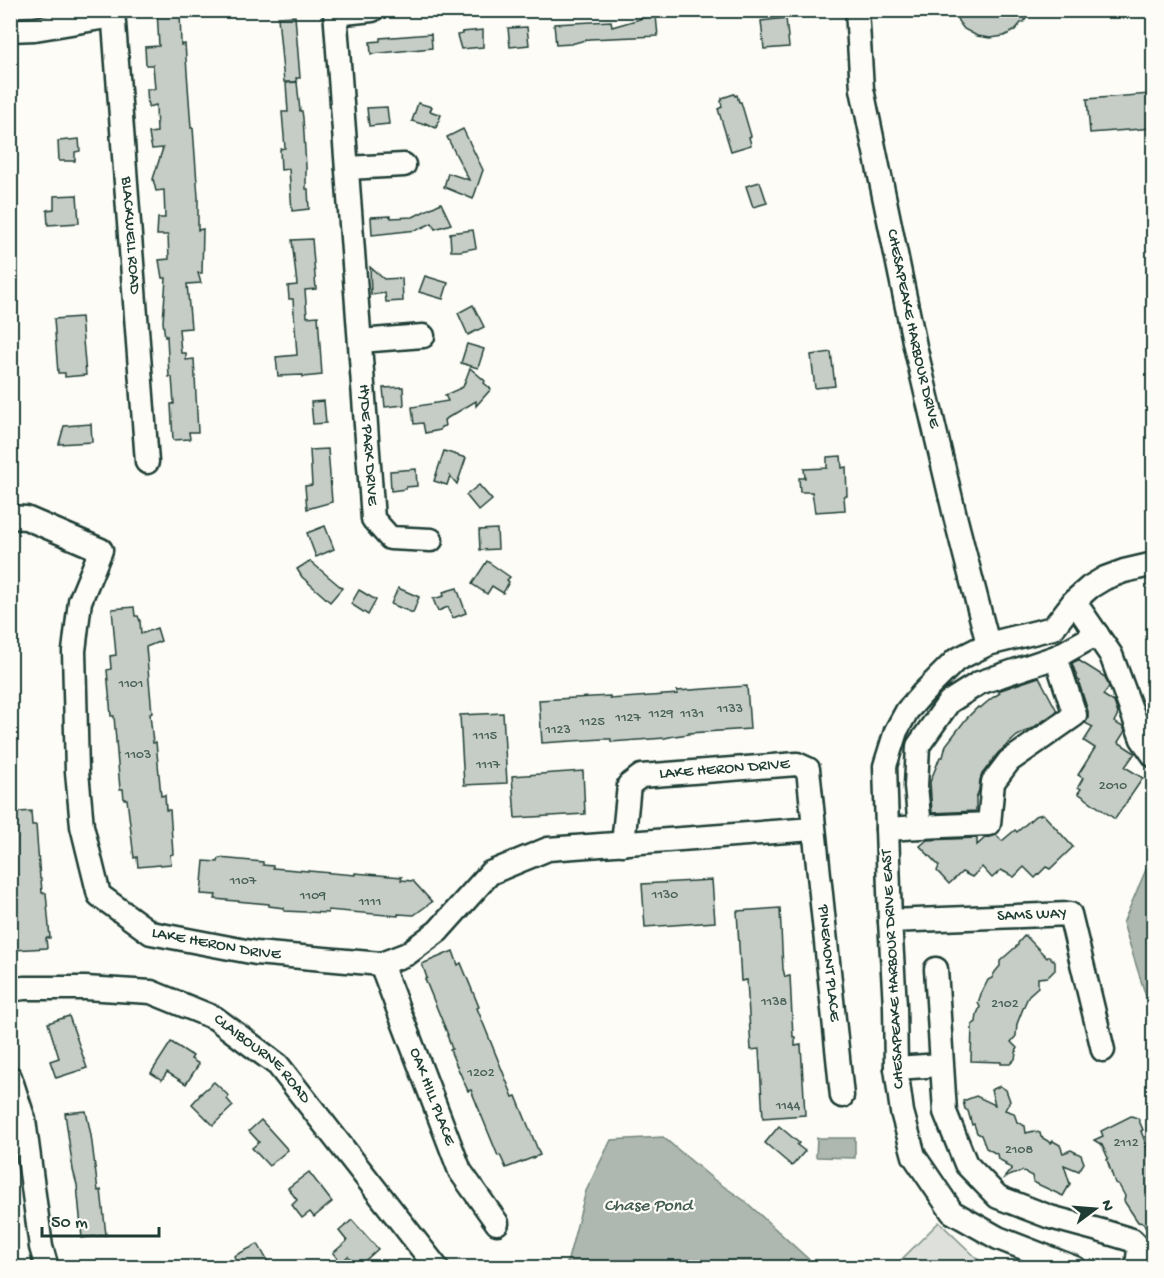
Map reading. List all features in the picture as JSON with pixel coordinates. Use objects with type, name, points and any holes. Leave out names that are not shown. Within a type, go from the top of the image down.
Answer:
[{"type":"street","points":[[335,12],[372,10]]},
{"type":"street","name":"CHESAPEAKE HARBOUR DRIVE","points":[[856,10],[861,88],[915,346],[988,644]]},
{"type":"street","name":"HYDE PARK DRIVE","points":[[335,12],[373,519],[390,538],[431,540]]},
{"type":"street","points":[[10,30],[34,28],[113,13]]},
{"type":"street","name":"BLACKWELL ROAD","points":[[113,13],[147,462]]},
{"type":"street","points":[[347,168],[404,165]]},
{"type":"street","points":[[360,341],[423,336]]},
{"type":"street","name":"LAKE HERON DRIVE","points":[[10,517],[26,518],[101,550],[80,601],[74,651],[77,772],[82,826],[99,896],[151,933],[256,953],[381,964],[407,954],[438,931],[490,873],[548,849],[623,844],[813,829],[808,769],[797,764],[641,776],[628,785],[623,844]]},
{"type":"street","name":"CHESAPEAKE HARBOUR DRIVE EAST","points":[[1066,1266],[998,1238],[952,1212],[914,1156],[902,1112],[896,1068],[885,766],[896,731],[907,711],[957,660],[988,644],[1053,628],[1074,601],[1105,578],[1154,564]]},
{"type":"street","points":[[1074,601],[1111,654],[1142,739],[1154,756]]},
{"type":"street","points":[[920,827],[916,786],[918,746],[949,702],[979,683],[1056,657],[1097,634]]},
{"type":"street","name":"CHESAPEAKE HARBOUR DRIVE EAST","points":[[887,829],[989,824],[993,782],[1009,761],[1075,715],[1056,657]]},
{"type":"street","name":"PINEMONT PLACE","points":[[813,829],[842,1096]]},
{"type":"street","name":"SAMS WAY","points":[[890,921],[1070,914],[1103,1050]]},
{"type":"street","name":"OAK HILL PLACE","points":[[381,964],[460,1171],[497,1223]]},
{"type":"street","points":[[936,969],[945,1112],[966,1164],[998,1197],[1050,1217],[1132,1240],[1139,1249],[1137,1268]]},
{"type":"street","name":"CLAIBOURNE ROAD","points":[[10,990],[85,988],[151,992],[215,1018],[278,1065],[437,1268]]},
{"type":"street","points":[[896,1068],[941,1065]]},
{"type":"street","points":[[10,1077],[24,1120],[41,1247],[47,1268]]},
{"type":"shaded area","points":[[939,1222],[986,1267],[894,1267]]},
{"type":"water","points":[[1153,857],[1153,1019],[1123,923]]},
{"type":"water","name":"Chase Pond","points":[[663,1137],[713,1179],[745,1201],[817,1267],[566,1267],[586,1191],[611,1140]]},
{"type":"water","points":[[817,1138],[855,1138],[855,1158],[816,1157]]},
{"type":"building","points":[[157,10],[180,10],[181,45],[185,44],[191,128],[193,128],[198,230],[203,229],[202,273],[198,273],[201,283],[187,284],[191,328],[179,329],[181,353],[186,353],[186,360],[194,359],[198,432],[189,432],[190,439],[173,440],[172,377],[169,377],[167,336],[165,337],[163,322],[166,278],[162,278],[159,260],[169,259],[168,235],[157,235],[158,218],[165,218],[164,190],[156,191],[153,179],[163,148],[152,149],[150,140],[149,133],[157,132],[156,105],[148,107],[147,89],[155,89],[153,65],[146,65],[145,47],[159,46]]},
{"type":"building","points":[[955,10],[1031,10],[1024,22],[1014,31],[1004,36],[990,38],[977,36],[964,29],[958,21]]},
{"type":"building","points":[[295,16],[300,78],[296,78],[297,82],[284,82],[278,17]]},
{"type":"building","points":[[656,16],[658,36],[589,39],[556,45],[554,24],[611,21],[612,27],[640,18]]},
{"type":"building","points":[[786,18],[789,47],[764,49],[761,21]]},
{"type":"building","points":[[527,27],[529,45],[510,47],[508,28]]},
{"type":"building","points":[[483,30],[483,47],[461,49],[457,35],[463,34],[462,32]]},
{"type":"building","points":[[431,34],[432,48],[371,54],[370,42],[380,41],[380,38]]},
{"type":"building","points":[[297,82],[300,111],[302,111],[303,118],[309,209],[292,211],[289,169],[281,170],[280,149],[285,148],[282,112],[288,112],[286,83]]},
{"type":"building","points":[[734,94],[741,102],[751,136],[749,137],[751,145],[731,151],[718,109],[722,107],[722,98]]},
{"type":"building","points":[[1150,94],[1153,128],[1090,133],[1087,99]]},
{"type":"building","points":[[418,103],[432,107],[430,111],[441,115],[436,128],[412,121]]},
{"type":"building","points":[[387,107],[389,124],[369,126],[367,108]]},
{"type":"building","points":[[463,129],[483,170],[473,199],[444,187],[448,173],[469,180],[447,137]]},
{"type":"building","points":[[79,139],[80,151],[75,152],[75,161],[59,161],[58,141]]},
{"type":"building","points":[[760,182],[767,203],[753,207],[746,186]]},
{"type":"building","points":[[77,195],[79,223],[48,225],[47,210],[54,209],[54,196]]},
{"type":"building","points":[[441,203],[451,224],[435,229],[432,223],[417,230],[372,235],[371,217],[413,217]]},
{"type":"building","points":[[473,230],[476,248],[451,251],[450,233]]},
{"type":"building","points":[[312,239],[316,289],[305,290],[307,317],[318,316],[322,375],[278,376],[276,357],[297,355],[293,299],[289,299],[288,286],[297,285],[292,240]]},
{"type":"building","points":[[370,267],[384,279],[402,278],[403,301],[386,302],[385,293],[371,295]]},
{"type":"building","points":[[425,276],[448,283],[443,299],[419,292]]},
{"type":"building","points":[[473,305],[484,327],[468,335],[458,313]]},
{"type":"building","points":[[81,317],[86,375],[65,377],[65,373],[58,373],[54,319]]},
{"type":"building","points":[[467,344],[484,349],[478,368],[461,363]]},
{"type":"building","points":[[831,352],[835,386],[815,388],[811,355]]},
{"type":"building","points":[[470,368],[491,389],[476,406],[476,401],[444,420],[445,426],[440,430],[425,433],[423,423],[414,424],[412,407],[448,401],[445,395],[463,387]]},
{"type":"building","points":[[403,387],[404,405],[385,407],[383,388]]},
{"type":"building","points":[[324,401],[326,423],[313,424],[311,402]]},
{"type":"building","points":[[91,424],[92,442],[59,444],[64,426]]},
{"type":"building","points":[[328,449],[332,502],[307,509],[305,486],[312,485],[310,450]]},
{"type":"building","points":[[444,451],[466,458],[457,484],[450,476],[447,485],[434,481]]},
{"type":"building","points":[[841,456],[842,468],[846,467],[845,510],[815,512],[812,492],[800,492],[799,478],[805,478],[804,469],[827,468],[827,457]]},
{"type":"building","points":[[416,469],[417,486],[391,491],[390,471]]},
{"type":"building","points":[[479,485],[492,500],[479,511],[466,495]]},
{"type":"building","points":[[325,526],[334,549],[316,557],[307,533]]},
{"type":"building","points":[[497,529],[498,549],[480,550],[479,530]]},
{"type":"building","points":[[310,561],[342,588],[330,602],[302,577],[297,569]]},
{"type":"building","points":[[487,561],[510,577],[503,593],[492,586],[487,594],[472,584]]},
{"type":"building","points":[[398,588],[419,597],[413,613],[391,604]]},
{"type":"building","points":[[457,588],[466,613],[453,618],[448,607],[438,611],[433,599],[444,596],[443,592]]},
{"type":"building","points":[[359,590],[376,600],[368,615],[351,604]]},
{"type":"building","points":[[134,607],[135,616],[138,616],[140,621],[141,634],[157,628],[161,641],[146,647],[153,743],[156,742],[161,796],[165,795],[166,810],[170,810],[173,854],[170,855],[171,864],[138,867],[137,857],[134,858],[127,799],[124,799],[123,789],[120,789],[114,716],[111,716],[107,670],[111,669],[110,656],[116,655],[112,609]]},
{"type":"building","points":[[1078,660],[1105,677],[1109,687],[1103,695],[1114,702],[1118,714],[1114,722],[1123,727],[1125,731],[1118,742],[1135,753],[1125,767],[1143,778],[1115,819],[1078,793],[1081,789],[1078,787],[1083,778],[1078,775],[1095,748],[1084,741],[1093,727],[1085,723],[1088,719],[1088,711],[1080,681],[1072,663]]},
{"type":"building","points":[[1039,677],[1057,711],[1017,736],[998,753],[982,774],[976,798],[976,811],[932,813],[930,782],[940,757],[943,757],[946,745],[966,719],[978,707],[980,708],[1000,693],[998,691]]},
{"type":"building","points":[[747,686],[750,729],[611,742],[611,739],[603,739],[542,743],[539,700],[610,696],[610,699]]},
{"type":"building","points":[[503,713],[507,783],[464,785],[460,715]]},
{"type":"building","points":[[583,771],[585,814],[515,818],[512,776]]},
{"type":"building","points":[[31,811],[32,825],[36,825],[40,879],[42,893],[46,893],[50,938],[46,938],[47,948],[14,950],[14,940],[10,941],[10,813]]},
{"type":"building","points":[[1043,814],[1073,847],[1050,869],[1046,867],[1035,878],[1024,867],[1014,877],[1001,870],[992,878],[982,867],[972,877],[962,872],[949,884],[937,871],[939,866],[920,846],[927,840],[977,838],[977,845],[985,838],[996,835],[1002,841],[1015,830],[1017,832],[1035,816]]},
{"type":"building","points":[[219,858],[263,862],[263,865],[273,866],[273,868],[402,877],[401,880],[413,881],[432,902],[414,915],[398,914],[398,916],[328,910],[328,913],[284,911],[284,908],[269,906],[269,904],[215,899],[216,895],[201,894],[204,861],[218,862]]},
{"type":"building","points":[[712,880],[715,922],[645,927],[642,884]]},
{"type":"building","points":[[780,908],[783,969],[785,977],[790,976],[793,1037],[795,1037],[795,1046],[801,1045],[805,1115],[763,1118],[759,1049],[751,1050],[747,980],[741,981],[737,911]]},
{"type":"building","points":[[1025,935],[1047,958],[1049,956],[1055,962],[1055,970],[1048,977],[1038,978],[1038,987],[1029,995],[1024,1006],[1017,1024],[1016,1036],[1011,1042],[1017,1048],[1015,1059],[1010,1064],[971,1061],[972,1025],[976,1022],[981,994],[988,980],[1000,966],[1000,961],[1018,945]]},
{"type":"building","points":[[453,951],[458,965],[461,963],[513,1097],[516,1096],[540,1155],[506,1168],[500,1155],[498,1156],[471,1090],[468,1091],[455,1062],[450,1050],[452,1049],[448,1035],[425,979],[427,978],[422,964]]},
{"type":"building","points":[[69,1016],[87,1068],[56,1078],[50,1061],[59,1058],[48,1023]]},
{"type":"building","points":[[171,1042],[193,1056],[191,1059],[199,1064],[186,1084],[167,1072],[162,1080],[151,1073]]},
{"type":"building","points":[[214,1082],[229,1096],[227,1099],[233,1106],[213,1125],[192,1104]]},
{"type":"building","points":[[1000,1086],[1006,1090],[1010,1101],[1005,1110],[1014,1113],[1017,1122],[1025,1126],[1026,1133],[1034,1131],[1040,1133],[1041,1137],[1051,1143],[1053,1141],[1060,1145],[1063,1153],[1071,1150],[1081,1155],[1084,1163],[1079,1171],[1064,1165],[1070,1184],[1063,1196],[1033,1182],[1032,1176],[1022,1171],[1004,1178],[1012,1168],[998,1159],[997,1154],[986,1148],[981,1135],[977,1133],[974,1124],[972,1125],[963,1101],[976,1096],[995,1105],[991,1090]]},
{"type":"building","points":[[86,1111],[98,1191],[101,1190],[106,1235],[82,1238],[77,1185],[65,1113]]},
{"type":"building","points":[[1131,1116],[1138,1118],[1149,1152],[1149,1159],[1154,1160],[1154,1242],[1143,1223],[1138,1222],[1124,1201],[1125,1196],[1119,1185],[1115,1183],[1102,1145],[1094,1140],[1103,1136],[1101,1131]]},
{"type":"building","points":[[261,1120],[288,1150],[269,1166],[252,1148],[259,1142],[249,1131]]},
{"type":"building","points":[[779,1126],[805,1151],[792,1166],[765,1143]]},
{"type":"building","points":[[309,1172],[332,1202],[314,1217],[310,1212],[302,1218],[292,1205],[297,1200],[288,1188]]},
{"type":"building","points":[[352,1220],[378,1249],[358,1267],[348,1256],[341,1263],[333,1253],[347,1241],[339,1231]]},
{"type":"building","points":[[258,1244],[268,1262],[258,1268],[240,1268],[234,1256]]}]
